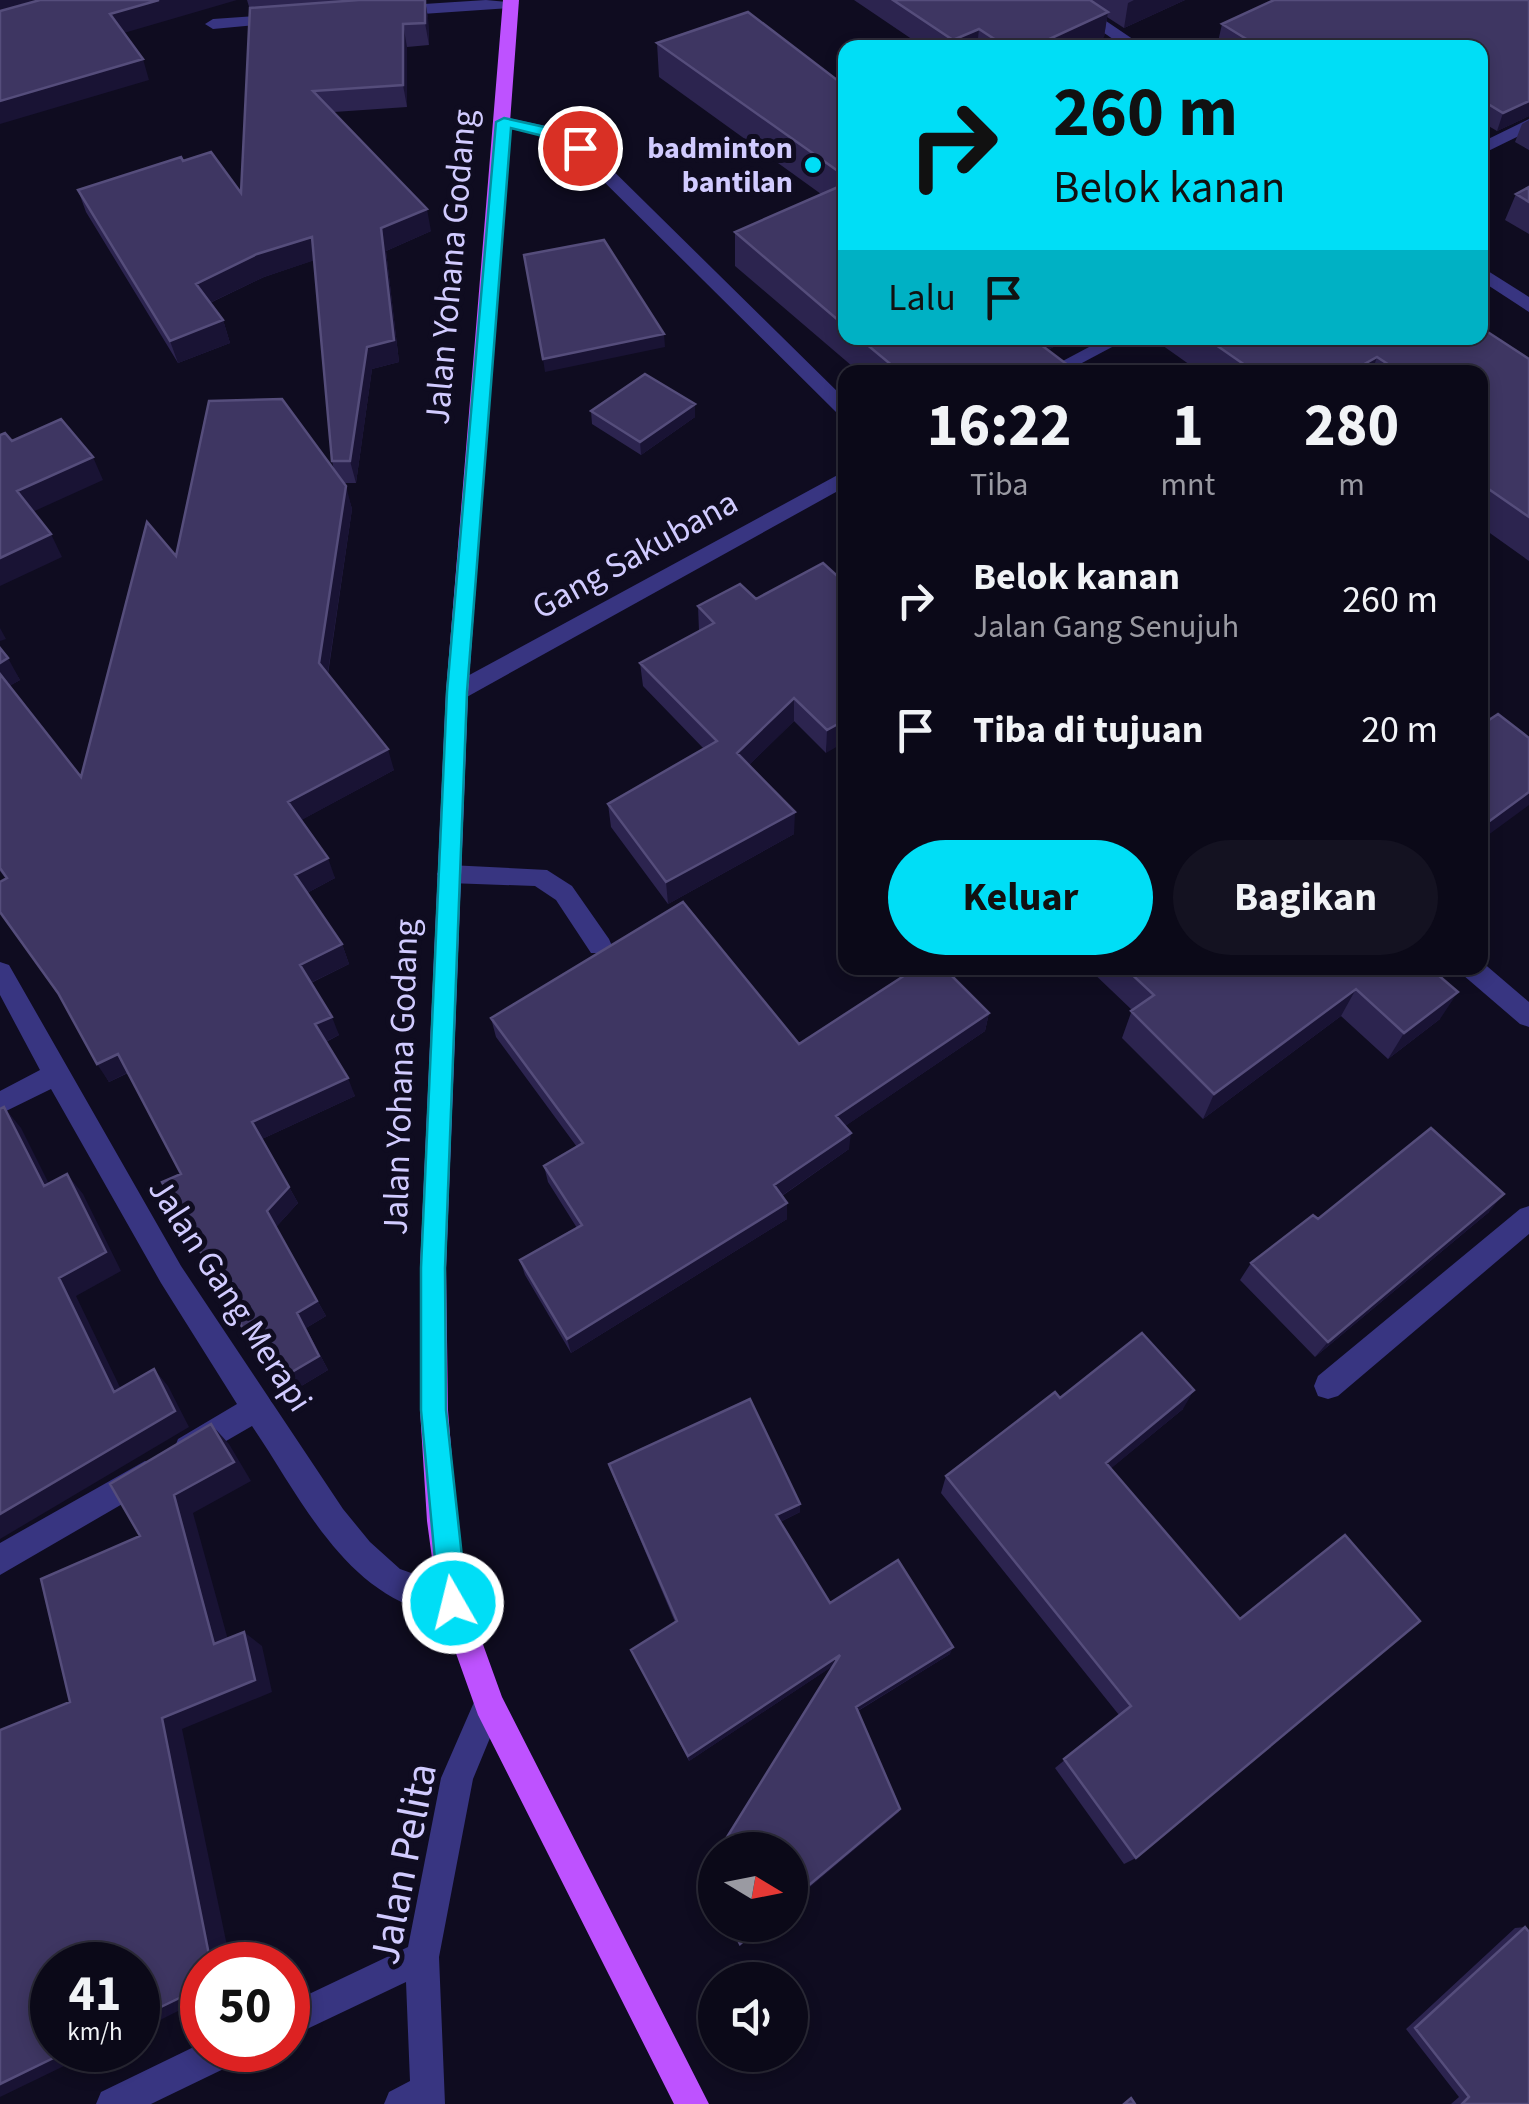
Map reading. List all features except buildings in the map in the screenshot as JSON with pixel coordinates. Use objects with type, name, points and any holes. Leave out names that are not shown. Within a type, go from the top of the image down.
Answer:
[{"type":"main road","name":"Jalan Yohana Godang","points":[[511,2],[457,692],[433,1268],[434,1410],[453,1603],[490,1704],[692,2104]]},
{"type":"street","points":[[1064,0],[1126,40]]},
{"type":"street","points":[[372,13],[511,2]]},
{"type":"street","points":[[213,24],[292,18]]},
{"type":"street","points":[[504,122],[544,131],[580,148],[838,403]]},
{"type":"street","points":[[1488,146],[1529,124]]},
{"type":"street","points":[[1488,278],[1529,306]]},
{"type":"street","points":[[1065,365],[1106,345]]},
{"type":"street","name":"Gang Sakubana","points":[[457,692],[838,482]]},
{"type":"street","points":[[449,874],[539,877],[564,893],[600,946]]},
{"type":"street","name":"Jalan Gang Merapi","points":[[0,972],[124,1200],[256,1408],[337,1523],[387,1579],[410,1592],[453,1603]]},
{"type":"street","points":[[1480,975],[1529,1017]]},
{"type":"street","points":[[0,1103],[56,1075]]},
{"type":"street","points":[[1328,1386],[1529,1218]]},
{"type":"street","points":[[0,1560],[256,1408]]},
{"type":"street","name":"Jalan Pelita","points":[[419,2100],[422,1957],[457,1778],[490,1704]]},
{"type":"street","points":[[310,2010],[422,1957]]},
{"type":"street","points":[[113,2104],[180,2072]]},
{"type":"place","name":"badminton bantilan","points":[[813,165]]},
{"type":"route","points":[[453,1603],[434,1410],[433,1268],[457,692],[504,122],[544,131],[580,148]]}]
